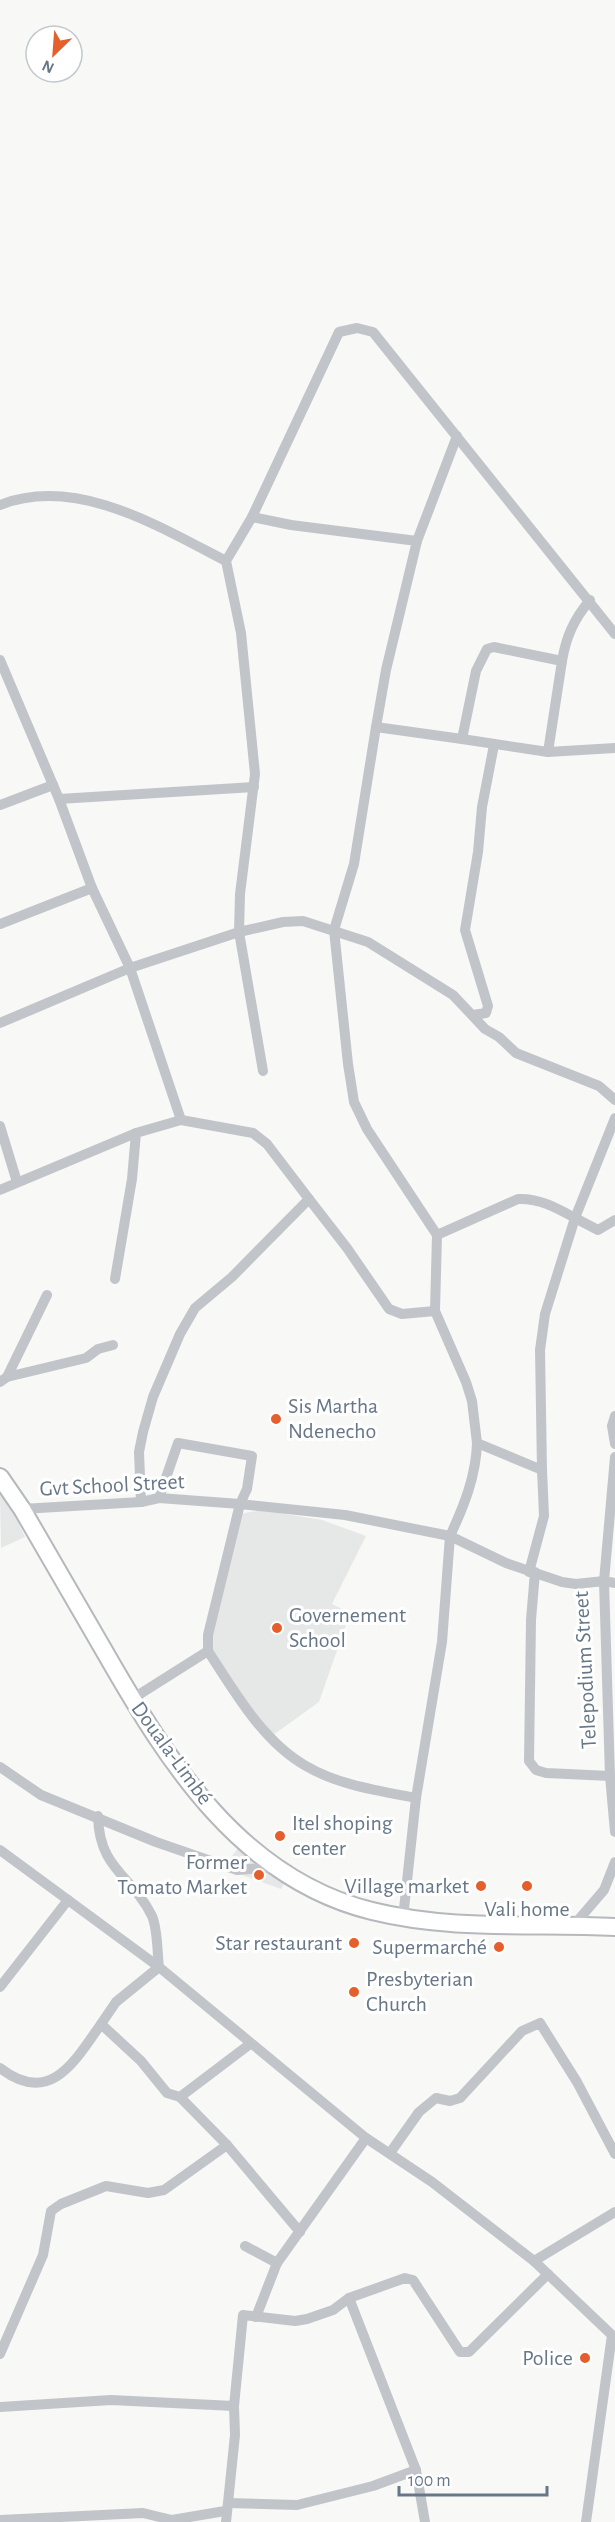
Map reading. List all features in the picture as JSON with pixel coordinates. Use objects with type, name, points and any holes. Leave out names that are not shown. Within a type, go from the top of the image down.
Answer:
[{"type":"highway","name":"Douala-Limbé","points":[[0,1477],[22,1509],[132,1700],[181,1775],[226,1826],[274,1867],[322,1892],[369,1911],[403,1918],[471,1926],[615,1927]]},
{"type":"street","points":[[263,1071],[239,932],[240,894],[254,787],[246,674],[226,561],[252,517],[339,332],[357,328],[374,332],[615,634]]},
{"type":"street","points":[[403,1918],[416,1798],[442,1642],[450,1536],[469,1487],[476,1462],[477,1443],[466,1382],[435,1311],[437,1235],[390,1166],[354,1102],[334,930],[354,864],[386,670],[417,541],[457,436]]},
{"type":"street","points":[[0,505],[17,498],[39,495],[83,499],[155,525],[226,561]]},
{"type":"street","points":[[252,517],[291,525],[417,541]]},
{"type":"street","points":[[548,752],[565,641],[572,626],[590,600]]},
{"type":"street","points":[[462,739],[472,686],[482,655],[487,649],[494,647],[562,661]]},
{"type":"street","points":[[0,660],[53,785],[92,888],[130,968],[181,1120]]},
{"type":"street","points":[[0,692],[11,687]]},
{"type":"street","points":[[375,728],[548,752],[615,748]]},
{"type":"street","points":[[473,1015],[486,1013],[488,1006],[469,948],[465,922],[478,852],[482,807],[494,745]]},
{"type":"street","points":[[0,805],[53,785]]},
{"type":"street","points":[[58,799],[254,787]]},
{"type":"street","points":[[0,924],[92,888]]},
{"type":"street","points":[[0,1023],[130,968],[239,932],[294,920],[334,930],[368,942],[453,995],[485,1029],[499,1037],[516,1053],[599,1086],[615,1100]]},
{"type":"street","points":[[610,1776],[546,1773],[536,1770],[529,1761],[532,1572],[544,1516],[540,1350],[548,1304],[575,1218],[615,1118]]},
{"type":"street","points":[[0,1190],[136,1133],[181,1120],[253,1133],[267,1144],[347,1248],[389,1309],[402,1314],[435,1311]]},
{"type":"street","points":[[0,1126],[17,1182]]},
{"type":"street","points":[[115,1279],[132,1179],[136,1133]]},
{"type":"street","points":[[141,1502],[139,1452],[143,1432],[153,1397],[180,1334],[195,1308],[232,1277],[309,1199]]},
{"type":"street","points":[[437,1235],[518,1199],[530,1199],[550,1205],[598,1230],[615,1220]]},
{"type":"street","points":[[4,1380],[47,1294]]},
{"type":"street","points":[[4,1380],[86,1358],[99,1349],[113,1345]]},
{"type":"street","points":[[614,1423],[615,1444]]},
{"type":"street","points":[[159,1498],[174,1448],[180,1442],[252,1456],[247,1489],[240,1503],[208,1635],[208,1651],[235,1692],[286,1753],[306,1767],[344,1782],[416,1798]]},
{"type":"street","points":[[477,1443],[542,1470]]},
{"type":"street","points":[[610,1582],[615,1457]]},
{"type":"street","name":"Gvt School Street","points":[[22,1509],[141,1502],[159,1498],[240,1503],[345,1515],[450,1536]]},
{"type":"street","name":"Telepodium Street","points":[[450,1536],[532,1572],[576,1584],[610,1582],[610,1776],[615,1832]]},
{"type":"street","points":[[132,1700],[208,1651]]},
{"type":"street","points":[[1,1772],[70,1809],[98,1816],[156,1842],[237,1870],[251,1871],[274,1867]]},
{"type":"street","points":[[98,1816],[101,1845],[108,1860],[152,1917],[159,1967]]},
{"type":"street","points":[[0,1850],[159,1967],[366,2138],[390,2153],[534,2261],[614,2335],[586,2522]]},
{"type":"street","points":[[574,1925],[604,1890],[615,1862]]},
{"type":"street","points":[[0,1987],[68,1900]]},
{"type":"street","points":[[0,2068],[25,2082],[55,2079],[67,2071],[116,2002],[159,1967]]},
{"type":"street","points":[[390,2153],[418,2112],[435,2098],[450,2101],[460,2098],[522,2031],[540,2023],[577,2082],[615,2154]]},
{"type":"street","points":[[101,2024],[141,2061],[167,2093],[180,2097],[227,2145],[300,2232]]},
{"type":"street","points":[[180,2097],[250,2044]]},
{"type":"street","points":[[256,2317],[277,2263],[366,2138]]},
{"type":"street","points":[[0,2354],[37,2270],[51,2211],[55,2207],[106,2186],[148,2193],[164,2190],[227,2145]]},
{"type":"street","points":[[534,2261],[615,2212]]},
{"type":"street","points":[[245,2246],[277,2263]]},
{"type":"street","points":[[226,2512],[235,2435],[234,2406],[243,2315],[295,2321],[308,2319],[333,2310],[349,2298],[409,2277],[460,2352],[469,2352],[548,2274]]},
{"type":"street","points":[[349,2298],[416,2470],[425,2522]]},
{"type":"street","points":[[0,2407],[111,2400],[234,2406]]},
{"type":"street","points":[[0,2520],[143,2513],[172,2520],[297,2505],[373,2486],[416,2470]]},
{"type":"shaded area","points":[[0,1495],[15,1516],[25,1537],[1,1548]]},
{"type":"shaded area","name":"Governement School","points":[[262,1510],[322,1520],[366,1536],[332,1604],[350,1613],[319,1702],[273,1735],[208,1653],[240,1514]]},
{"type":"shaded area","name":"Former Tomato Market","points":[[238,1848],[285,1882],[281,1889],[223,1868]]},
{"type":"place","name":"Sis Martha Ndenecho","points":[[276,1419]]},
{"type":"place","name":"Governement School","points":[[277,1628]]},
{"type":"place","name":"Itel shoping center","points":[[280,1836]]},
{"type":"place","name":"Former Tomato Market","points":[[259,1875]]},
{"type":"place","name":"Village market","points":[[481,1886]]},
{"type":"place","name":"Vali home","points":[[527,1886]]},
{"type":"place","name":"Star restaurant","points":[[354,1943]]},
{"type":"place","name":"Supermarché","points":[[499,1947]]},
{"type":"place","name":"Presbyterian Church","points":[[354,1992]]},
{"type":"place","name":"Police","points":[[585,2358]]}]
